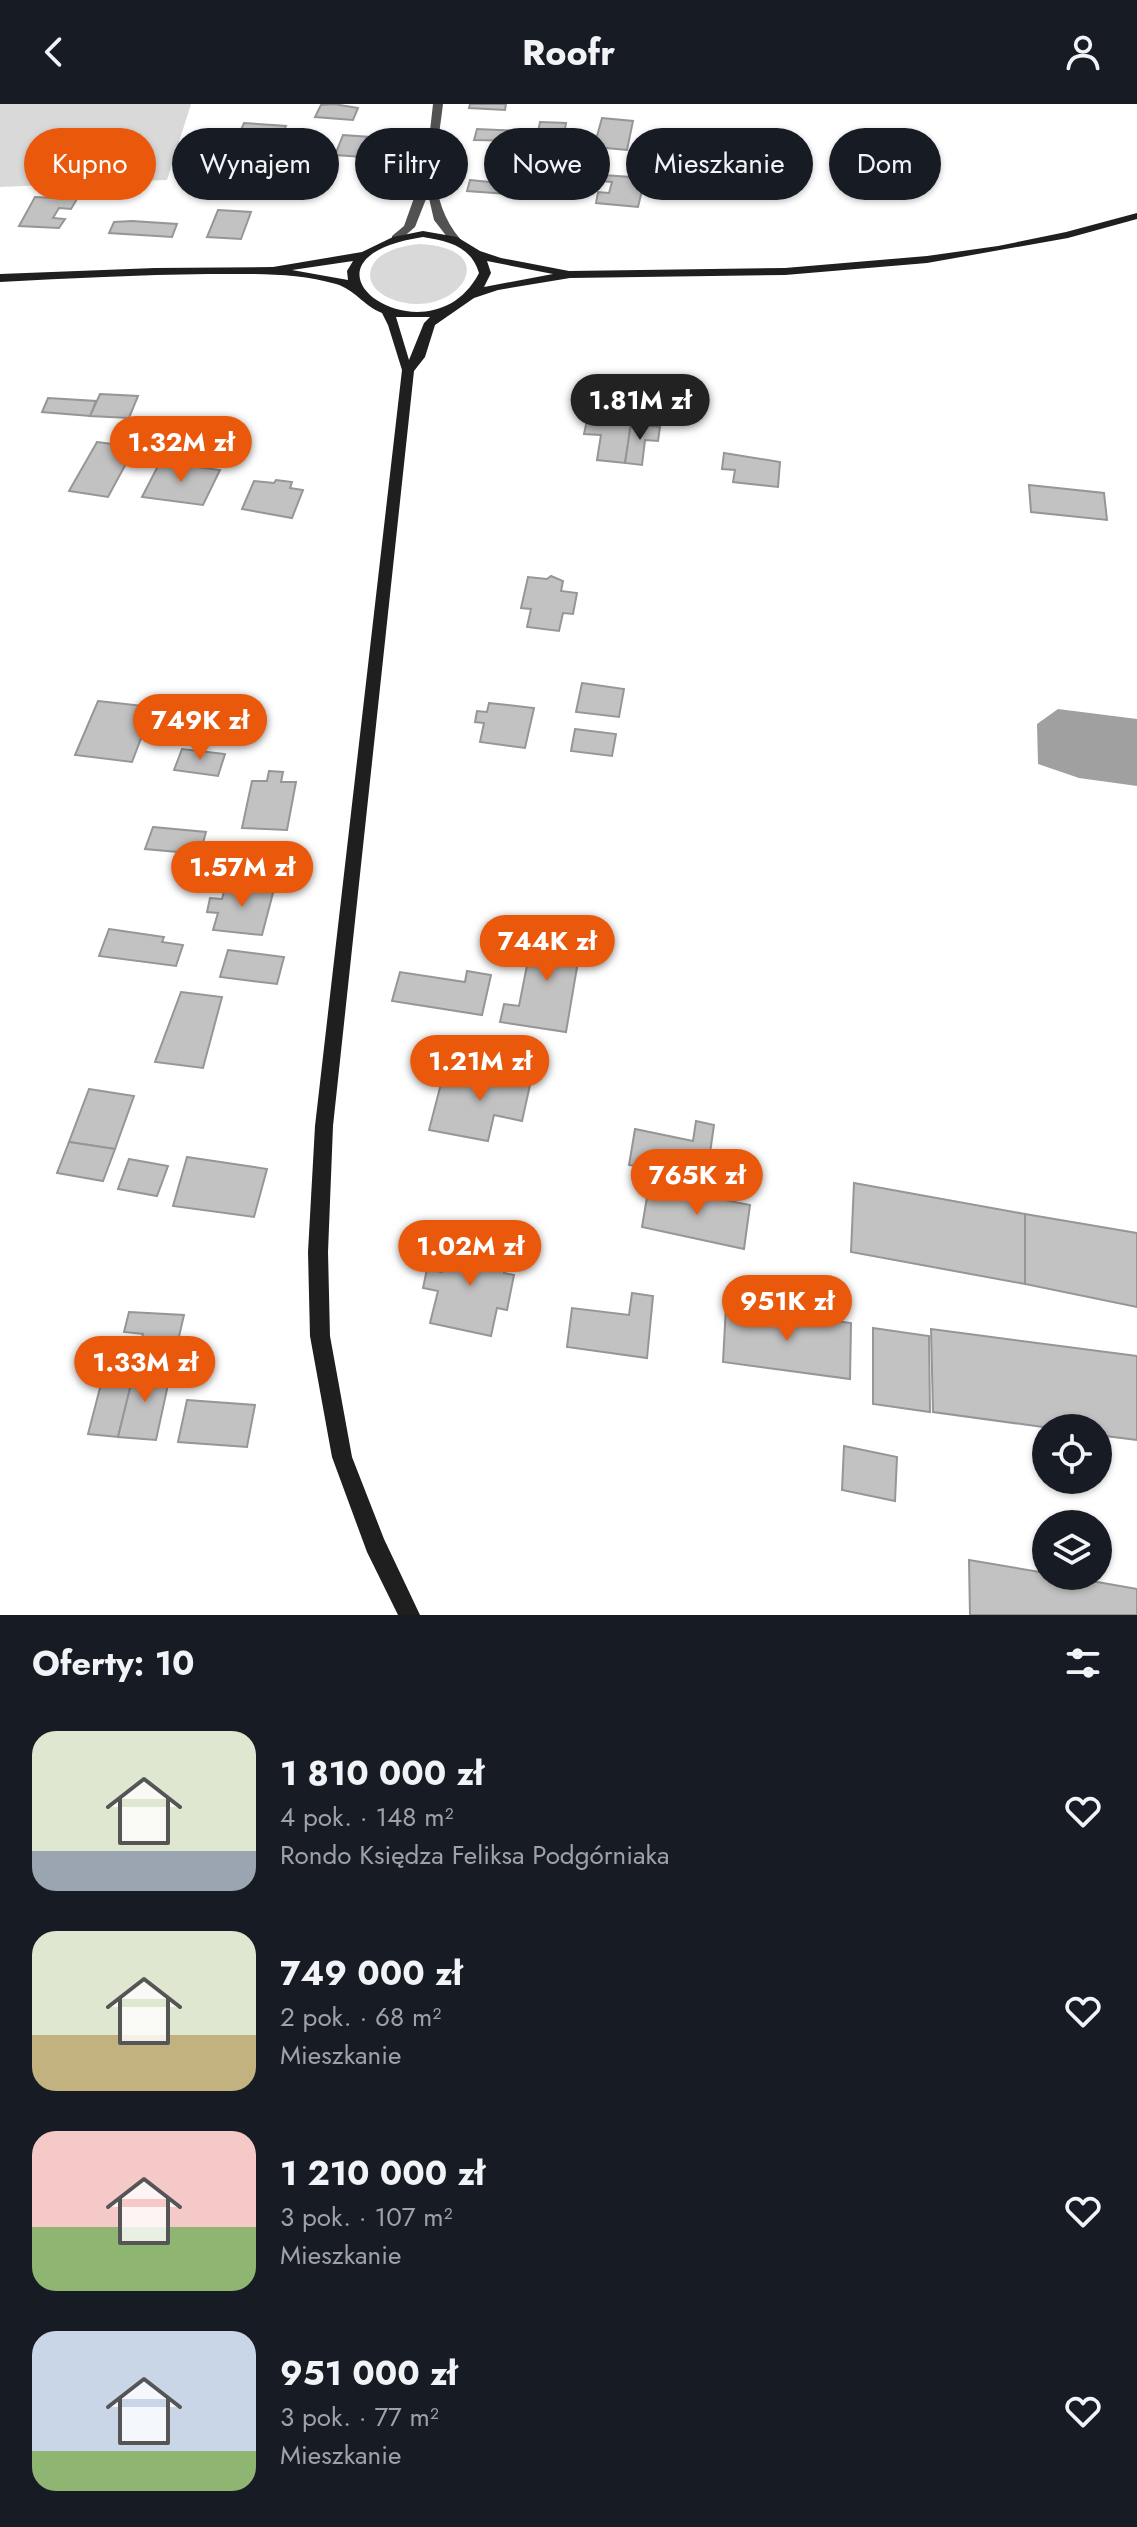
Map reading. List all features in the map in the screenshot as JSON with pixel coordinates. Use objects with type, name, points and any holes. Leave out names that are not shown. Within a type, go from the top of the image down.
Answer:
[{"type":"main road","points":[[0,278],[155,271],[273,270],[364,255],[396,238],[423,234],[455,240],[499,264],[548,268],[570,274],[732,275],[889,265],[1040,241],[1137,216]]},
{"type":"main road","points":[[474,294],[485,273],[477,254]]},
{"type":"main road","points":[[364,255],[354,272],[358,290],[364,298],[386,310],[415,314],[449,309]]},
{"type":"main road","points":[[273,270],[291,276],[340,281],[358,290]]},
{"type":"main road","points":[[409,1615],[375,1544],[342,1457],[320,1336],[318,1252],[324,1126],[408,370],[419,357],[430,323],[474,294],[498,284],[547,280],[570,274]]},
{"type":"main road","points":[[386,310],[397,323],[400,358],[408,370]]},
{"type":"street","points":[[435,128],[438,104]]},
{"type":"street","points":[[396,238],[409,227],[418,200]]},
{"type":"street","points":[[436,200],[440,226],[455,240]]},
{"type":"shaded area","points":[[0,104],[191,104],[183,128],[172,128],[172,164],[167,180],[156,180],[156,128],[24,128],[24,186],[0,187]]},
{"type":"shaded area","points":[[419,244],[447,249],[462,258],[467,270],[462,283],[451,294],[434,302],[412,304],[379,292],[370,275],[376,261],[388,252]]},
{"type":"shaded area","points":[[1058,709],[1137,719],[1137,786],[1079,778],[1038,764],[1037,724]]},
{"type":"building","points":[[470,104],[506,104],[505,110],[469,108]]},
{"type":"building","points":[[321,105],[358,108],[353,120],[315,117]]},
{"type":"building","points":[[602,118],[633,121],[632,128],[626,128],[626,150],[610,148],[610,128],[599,128]]},
{"type":"building","points":[[540,122],[566,123],[565,128],[539,128]]},
{"type":"building","points":[[244,123],[286,126],[285,128],[242,128]]},
{"type":"building","points":[[477,129],[484,129],[484,140],[474,140]]},
{"type":"building","points":[[343,135],[355,136],[355,156],[339,155]]},
{"type":"building","points":[[610,176],[626,177],[626,200],[640,200],[638,207],[596,203],[597,200],[610,200]]},
{"type":"building","points":[[470,180],[484,181],[484,192],[468,191]]},
{"type":"building","points":[[33,200],[76,200],[71,209],[59,208],[53,218],[65,219],[59,228],[19,226]]},
{"type":"building","points":[[218,210],[251,212],[241,239],[207,237]]},
{"type":"building","points":[[114,222],[177,224],[172,237],[109,233]]},
{"type":"building","points":[[100,394],[138,396],[129,418],[90,416]]},
{"type":"building","points":[[48,398],[96,401],[90,416],[42,412]]},
{"type":"building","points":[[587,420],[631,424],[625,463],[597,460],[601,435],[584,434]]},
{"type":"building","points":[[631,424],[660,427],[658,441],[645,440],[642,465],[625,463]]},
{"type":"building","points":[[97,442],[135,447],[108,497],[69,491]]},
{"type":"building","points":[[724,453],[780,462],[778,487],[733,482],[735,470],[722,469]]},
{"type":"building","points":[[160,462],[220,470],[203,505],[142,497]]},
{"type":"building","points":[[276,480],[292,482],[290,488],[303,490],[292,518],[242,509],[254,481],[274,483]]},
{"type":"building","points":[[1029,485],[1104,493],[1107,520],[1031,512]]},
{"type":"building","points":[[551,576],[563,581],[561,591],[577,593],[573,614],[563,613],[559,631],[527,627],[531,609],[521,608],[528,577],[547,579]]},
{"type":"building","points":[[582,683],[624,689],[619,717],[576,712]]},
{"type":"building","points":[[98,701],[153,707],[132,762],[75,755]]},
{"type":"building","points":[[489,703],[534,708],[525,748],[480,742],[484,723],[475,722],[477,711],[487,712]]},
{"type":"building","points":[[575,729],[616,734],[612,756],[571,751]]},
{"type":"building","points":[[182,749],[225,754],[218,776],[174,770]]},
{"type":"building","points":[[269,771],[283,772],[281,782],[296,782],[287,830],[242,828],[252,781],[267,781]]},
{"type":"building","points":[[153,827],[206,832],[200,854],[145,849]]},
{"type":"building","points":[[226,884],[274,889],[262,935],[213,930],[218,913],[207,912],[210,898],[222,899]]},
{"type":"building","points":[[109,929],[164,937],[162,942],[183,945],[176,966],[99,956]]},
{"type":"building","points":[[534,930],[582,938],[566,1032],[500,1022],[504,1004],[519,1006]]},
{"type":"building","points":[[228,950],[284,957],[277,984],[220,977]]},
{"type":"building","points":[[467,971],[491,975],[482,1015],[392,1001],[400,972],[465,982]]},
{"type":"building","points":[[181,992],[222,997],[203,1068],[155,1062]]},
{"type":"building","points":[[465,1069],[503,1076],[505,1070],[532,1076],[522,1121],[494,1115],[488,1141],[429,1130],[442,1080],[461,1083]]},
{"type":"building","points":[[89,1089],[134,1096],[115,1149],[69,1142]]},
{"type":"building","points":[[696,1121],[714,1125],[706,1181],[629,1165],[635,1129],[693,1141]]},
{"type":"building","points":[[69,1142],[115,1149],[103,1181],[57,1173]]},
{"type":"building","points":[[187,1157],[267,1169],[254,1217],[173,1206]]},
{"type":"building","points":[[129,1159],[168,1166],[157,1196],[118,1189]]},
{"type":"building","points":[[854,1183],[1025,1214],[1025,1284],[851,1252]]},
{"type":"building","points":[[649,1185],[750,1205],[744,1249],[642,1227]]},
{"type":"building","points":[[1025,1214],[1137,1233],[1137,1307],[1025,1284]]},
{"type":"building","points":[[450,1241],[509,1253],[504,1273],[514,1275],[507,1310],[497,1308],[491,1336],[430,1323],[438,1291],[423,1288],[427,1269],[442,1272]]},
{"type":"building","points":[[632,1293],[653,1296],[647,1358],[567,1347],[572,1308],[629,1315]]},
{"type":"building","points":[[726,1306],[851,1323],[850,1379],[723,1362]]},
{"type":"building","points":[[129,1312],[184,1315],[171,1371],[135,1368],[143,1334],[124,1332]]},
{"type":"building","points":[[873,1328],[929,1336],[930,1412],[873,1404]]},
{"type":"building","points":[[931,1329],[1137,1356],[1137,1440],[1112,1437],[1112,1414],[1032,1414],[1032,1426],[933,1412]]},
{"type":"building","points":[[108,1357],[137,1360],[118,1437],[88,1434]]},
{"type":"building","points":[[135,1368],[171,1371],[156,1440],[118,1437]]},
{"type":"building","points":[[187,1400],[255,1405],[247,1447],[178,1442]]},
{"type":"building","points":[[844,1446],[897,1457],[895,1501],[842,1490]]},
{"type":"building","points":[[969,1560],[1032,1571],[1032,1590],[1112,1590],[1112,1585],[1137,1589],[1137,1615],[970,1615]]}]
